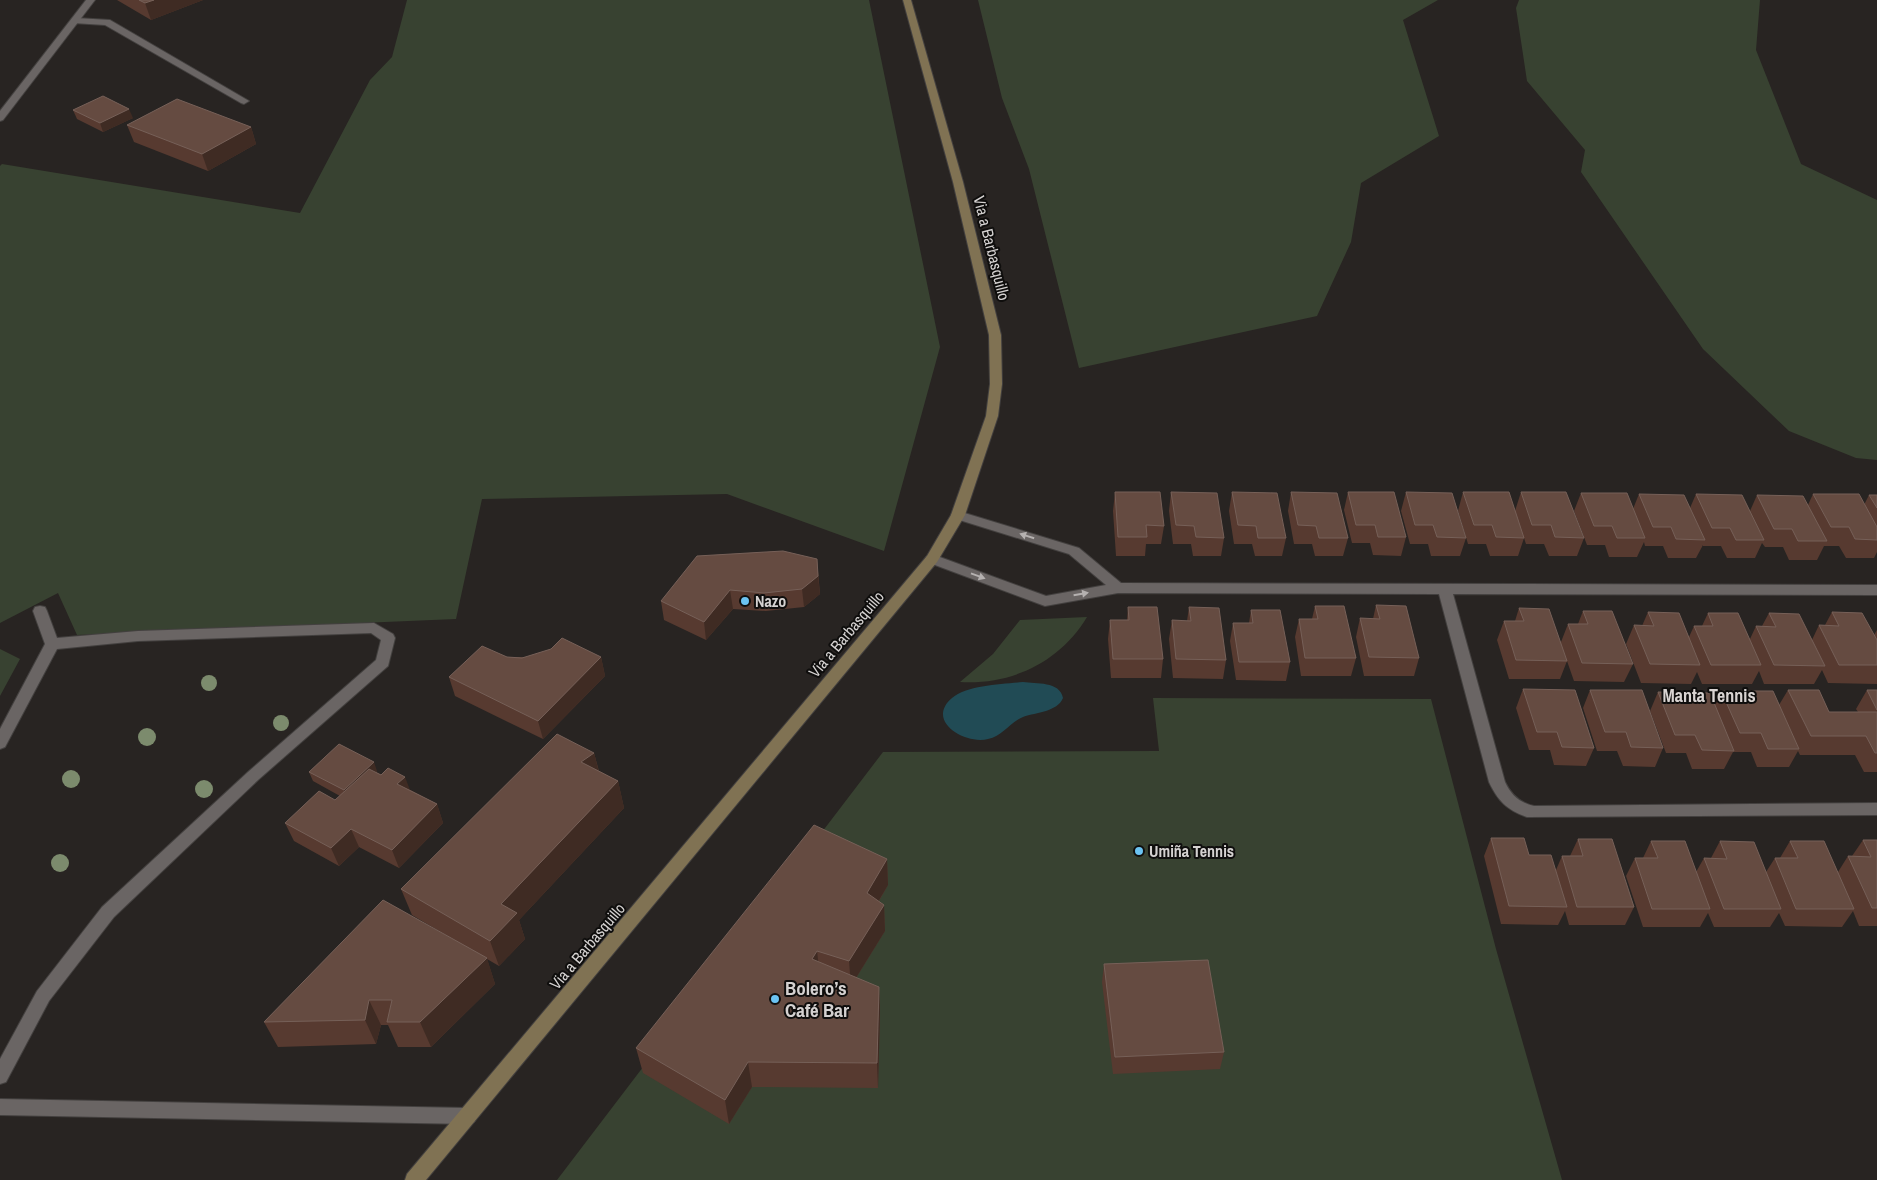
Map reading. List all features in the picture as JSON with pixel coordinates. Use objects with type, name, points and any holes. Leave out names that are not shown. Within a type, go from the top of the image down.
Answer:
[{"type":"main road","name":"Via a Barbasquillo","points":[[414,1180],[932,558],[958,515],[992,416],[996,384],[996,334],[958,182],[907,0]]},
{"type":"street","points":[[0,118],[91,0]]},
{"type":"street","points":[[76,21],[107,22],[244,100]]},
{"type":"street","points":[[958,515],[1074,551],[1118,588]]},
{"type":"street","points":[[932,558],[1044,601],[1118,588],[1877,590]]},
{"type":"street","points":[[1445,589],[1497,782],[1506,799],[1514,806],[1534,812],[1877,809]]},
{"type":"street","points":[[0,743],[52,644],[40,611]]},
{"type":"street","points":[[0,1076],[43,996],[108,912],[254,776],[383,662],[388,638],[374,628],[138,636],[52,644]]},
{"type":"street","points":[[0,1107],[468,1116]]},
{"type":"green space","points":[[407,0],[869,0],[940,347],[884,551],[727,494],[482,499],[456,619],[77,635],[58,593],[0,623],[0,166],[2,164],[300,213],[370,80],[392,57]]},
{"type":"green space","points":[[978,0],[1438,0],[1403,20],[1439,136],[1361,183],[1351,242],[1317,316],[1079,368],[1029,169],[1002,98]]},
{"type":"green space","points":[[1519,0],[1760,0],[1756,50],[1801,164],[1877,200],[1877,460],[1856,458],[1789,431],[1703,349],[1581,172],[1585,150],[1527,81],[1516,8]]},
{"type":"green space","points":[[1087,617],[1063,647],[1033,668],[1016,675],[998,679],[960,682],[993,654],[1020,620]]},
{"type":"green space","points":[[0,649],[20,659],[0,696]]},
{"type":"green space","name":"Umiña Tennis","points":[[1153,698],[1431,699],[1496,949],[1562,1180],[557,1180],[883,752],[1159,751]]},
{"type":"water","points":[[1023,682],[1052,686],[1061,693],[1063,698],[1060,703],[1051,709],[1023,717],[998,735],[988,739],[979,740],[959,735],[945,723],[943,715],[945,707],[952,698],[959,694],[967,690],[986,686]]},
{"type":"building","points":[[139,0],[154,0],[145,3]]},
{"type":"building","points":[[103,96],[129,109],[100,123],[73,110]]},
{"type":"building","points":[[177,99],[251,127],[202,154],[127,125]]},
{"type":"building","points":[[1115,492],[1160,492],[1164,526],[1146,525],[1147,537],[1118,537]]},
{"type":"building","points":[[1171,492],[1217,493],[1224,538],[1196,537],[1194,526],[1176,525]]},
{"type":"building","points":[[1232,492],[1277,493],[1286,538],[1258,538],[1256,526],[1238,525]]},
{"type":"building","points":[[1291,492],[1337,493],[1348,538],[1319,538],[1316,526],[1298,525]]},
{"type":"building","points":[[1348,492],[1394,492],[1406,537],[1378,537],[1375,525],[1356,525]]},
{"type":"building","points":[[1406,492],[1452,493],[1466,538],[1437,537],[1433,525],[1415,525]]},
{"type":"building","points":[[1463,492],[1509,492],[1524,538],[1496,537],[1492,525],[1474,525]]},
{"type":"building","points":[[1521,492],[1566,492],[1584,538],[1555,537],[1551,525],[1532,525]]},
{"type":"building","points":[[1581,493],[1627,493],[1645,538],[1617,538],[1612,526],[1594,526]]},
{"type":"building","points":[[1639,494],[1684,495],[1705,540],[1676,539],[1671,527],[1653,527]]},
{"type":"building","points":[[1696,494],[1742,495],[1764,540],[1736,540],[1730,528],[1712,528]]},
{"type":"building","points":[[1813,494],[1859,494],[1877,527],[1877,540],[1855,539],[1849,527],[1831,527]]},
{"type":"building","points":[[1757,495],[1803,496],[1827,541],[1798,541],[1792,529],[1774,529]]},
{"type":"building","points":[[1869,495],[1877,495],[1877,508]]},
{"type":"building","points":[[783,551],[817,559],[818,576],[802,589],[764,593],[730,590],[704,622],[661,601],[697,556]]},
{"type":"building","points":[[1376,605],[1406,606],[1419,658],[1369,657],[1360,618],[1380,619]]},
{"type":"building","points":[[1315,606],[1344,606],[1356,658],[1305,658],[1299,619],[1318,619]]},
{"type":"building","points":[[1128,607],[1157,607],[1163,659],[1113,659],[1110,620],[1129,620]]},
{"type":"building","points":[[1189,607],[1219,608],[1226,660],[1176,659],[1172,620],[1191,621]]},
{"type":"building","points":[[1519,608],[1549,609],[1567,661],[1516,660],[1504,621],[1524,621]]},
{"type":"building","points":[[1251,610],[1280,610],[1290,662],[1239,662],[1233,623],[1253,623]]},
{"type":"building","points":[[1583,611],[1612,611],[1633,664],[1582,663],[1568,624],[1588,624]]},
{"type":"building","points":[[1648,612],[1679,613],[1700,665],[1650,664],[1634,625],[1654,626]]},
{"type":"building","points":[[1832,612],[1862,613],[1877,640],[1877,665],[1839,665],[1819,625],[1839,626]]},
{"type":"building","points":[[1708,613],[1738,613],[1761,665],[1711,665],[1694,626],[1713,626]]},
{"type":"building","points":[[1769,613],[1799,614],[1825,666],[1774,665],[1756,626],[1776,627]]},
{"type":"building","points":[[562,638],[601,657],[538,721],[449,677],[482,646],[507,657],[522,658],[551,649]]},
{"type":"building","points":[[1523,689],[1575,690],[1594,748],[1562,747],[1557,732],[1537,732]]},
{"type":"building","points":[[1590,690],[1642,690],[1663,748],[1631,747],[1626,732],[1605,732]]},
{"type":"building","points":[[1788,690],[1819,690],[1829,712],[1877,712],[1877,753],[1875,753],[1866,736],[1811,736]]},
{"type":"building","points":[[1867,690],[1877,690],[1877,710]]},
{"type":"building","points":[[1721,691],[1773,691],[1799,749],[1768,749],[1761,733],[1740,733]]},
{"type":"building","points":[[1658,692],[1710,693],[1734,751],[1702,750],[1695,735],[1675,735]]},
{"type":"building","points":[[557,734],[594,753],[581,762],[618,781],[501,904],[517,913],[490,941],[401,889]]},
{"type":"building","points":[[339,744],[374,762],[344,790],[309,772]]},
{"type":"building","points":[[388,768],[405,777],[397,784],[437,804],[392,850],[351,829],[331,848],[285,823],[319,791],[335,800],[369,769],[381,775]]},
{"type":"building","name":"Bolero’s Café Bar","points":[[814,825],[887,859],[867,893],[884,905],[849,961],[817,951],[812,959],[879,987],[877,1063],[748,1062],[725,1100],[636,1048]]},
{"type":"building","points":[[1491,838],[1524,838],[1529,855],[1551,855],[1567,907],[1509,906]]},
{"type":"building","points":[[1578,839],[1612,839],[1634,907],[1577,907],[1562,856],[1583,856]]},
{"type":"building","points":[[1863,840],[1877,840],[1877,908],[1872,908],[1848,856],[1871,857]]},
{"type":"building","points":[[1651,841],[1685,841],[1710,909],[1652,909],[1635,858],[1658,858]]},
{"type":"building","points":[[1720,841],[1754,842],[1781,909],[1724,909],[1704,858],[1727,859]]},
{"type":"building","points":[[1790,841],[1824,841],[1854,909],[1796,909],[1775,858],[1798,858]]},
{"type":"building","points":[[383,900],[487,958],[420,1022],[387,1022],[392,1000],[369,1000],[365,1020],[264,1022]]},
{"type":"building","points":[[1208,960],[1224,1052],[1115,1057],[1104,964]]},
{"type":"place","name":"Nazo","points":[[745,601]]},
{"type":"place","name":"Umiña Tennis","points":[[1139,851]]},
{"type":"place","name":"Bolero’s Café Bar","points":[[775,999]]},
{"type":"district","name":"Manta Tennis","points":[[1709,695]]}]
